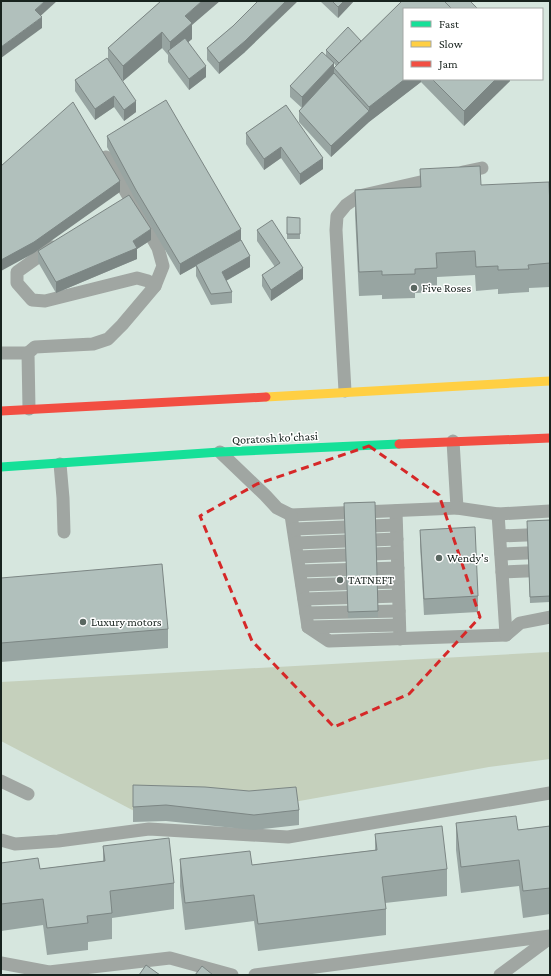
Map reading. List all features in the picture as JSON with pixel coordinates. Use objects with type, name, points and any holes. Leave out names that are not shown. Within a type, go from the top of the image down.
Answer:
[{"type":"main road","points":[[1,411],[345,391],[550,381]]},
{"type":"main road","name":"Qoratosh ko'chasi","points":[[1,467],[220,452],[550,438]]},
{"type":"lane","points":[[1,354],[28,353],[35,347],[93,344],[108,339],[155,286],[163,266],[158,248],[106,157]]},
{"type":"lane","points":[[345,391],[336,230],[337,216],[346,206],[360,196],[482,168]]},
{"type":"lane","points":[[115,205],[128,196]]},
{"type":"lane","points":[[63,240],[17,272],[17,283],[32,300],[45,301],[137,278],[155,286]]},
{"type":"lane","points":[[28,353],[30,409]]},
{"type":"lane","points":[[453,441],[457,508]]},
{"type":"lane","points":[[220,452],[277,508],[291,515],[457,508],[498,514],[550,511]]},
{"type":"lane","points":[[60,464],[64,532]]},
{"type":"lane","points":[[396,511],[400,639]]},
{"type":"lane","points":[[498,514],[506,635]]},
{"type":"lane","points":[[291,515],[308,628]]},
{"type":"lane","points":[[294,529],[396,525]]},
{"type":"lane","points":[[500,536],[550,534]]},
{"type":"lane","points":[[296,543],[396,539]]},
{"type":"lane","points":[[501,554],[550,552]]},
{"type":"lane","points":[[298,557],[397,554]]},
{"type":"lane","points":[[300,571],[398,568]]},
{"type":"lane","points":[[502,572],[550,570]]},
{"type":"lane","points":[[302,585],[398,582]]},
{"type":"lane","points":[[304,599],[398,596]]},
{"type":"lane","points":[[306,613],[399,610]]},
{"type":"lane","points":[[308,628],[329,641],[506,635],[520,624],[550,617]]},
{"type":"lane","points":[[308,628],[399,625]]},
{"type":"lane","points":[[1,781],[28,794]]},
{"type":"lane","points":[[1,840],[15,844],[58,841],[149,829],[288,837],[550,793]]},
{"type":"lane","points":[[255,975],[550,937]]},
{"type":"lane","points":[[500,975],[550,937]]},
{"type":"lane","points":[[1,963],[49,972],[170,958],[232,975]]},
{"type":"highlighted area","points":[[369,446],[439,495],[480,617],[409,694],[334,727],[252,641],[200,516],[257,484]]},
{"type":"green space","points":[[550,652],[550,759],[489,767],[266,807],[138,813],[1,741],[1,682]]},
{"type":"building","points":[[1,1],[45,1],[35,10],[42,17],[1,47]]},
{"type":"building","points":[[161,1],[202,1],[185,16],[192,23],[170,42],[162,32],[123,66],[108,48]]},
{"type":"building","points":[[258,1],[286,1],[245,41],[219,63],[207,48],[233,26]]},
{"type":"building","points":[[332,1],[344,1],[338,7]]},
{"type":"building","points":[[402,1],[444,1],[451,8],[403,8],[404,80],[369,107],[334,68]]},
{"type":"building","points":[[444,1],[470,1],[477,8],[451,8]]},
{"type":"building","points":[[348,27],[361,41],[339,63],[326,50]]},
{"type":"building","points":[[185,38],[206,66],[189,79],[168,51]]},
{"type":"building","points":[[322,52],[334,63],[302,97],[290,86]]},
{"type":"building","points":[[107,58],[136,101],[124,110],[114,96],[95,109],[75,80]]},
{"type":"building","points":[[334,73],[369,111],[331,146],[299,111]]},
{"type":"building","points":[[433,80],[495,80],[464,111]]},
{"type":"building","points":[[166,100],[241,229],[180,264],[136,190],[107,136]]},
{"type":"building","points":[[73,102],[120,181],[34,242],[1,260],[1,166]]},
{"type":"building","points":[[286,105],[323,158],[300,174],[281,147],[264,159],[246,133]]},
{"type":"building","points":[[480,166],[481,185],[549,182],[550,263],[528,265],[529,269],[498,270],[498,266],[476,267],[475,251],[436,253],[437,268],[415,269],[415,274],[382,275],[382,271],[359,272],[355,190],[421,187],[420,169]]},
{"type":"building","points":[[129,195],[151,229],[133,241],[137,248],[56,282],[38,251]]},
{"type":"building","points":[[287,217],[300,218],[300,234],[287,234]]},
{"type":"building","points":[[272,220],[303,268],[271,290],[262,275],[280,263],[257,230]]},
{"type":"building","points":[[241,240],[250,256],[222,272],[232,292],[211,294],[196,265]]},
{"type":"building","points":[[375,502],[378,611],[348,612],[344,503]]},
{"type":"building","points":[[550,520],[550,596],[530,597],[527,521]]},
{"type":"building","points":[[475,527],[478,596],[424,599],[420,530]]},
{"type":"building","name":"Luxury motors","points":[[162,564],[168,629],[1,643],[1,578]]},
{"type":"building","points":[[133,785],[205,787],[249,791],[296,787],[299,810],[254,815],[166,805],[133,807]]},
{"type":"building","points":[[516,816],[518,830],[550,826],[550,888],[523,891],[519,860],[461,867],[456,823]]},
{"type":"building","points":[[442,826],[447,869],[382,877],[386,909],[258,924],[254,895],[185,903],[180,859],[250,851],[252,865],[377,850],[375,834]]},
{"type":"building","points":[[169,838],[174,883],[110,891],[112,913],[87,916],[88,923],[47,928],[43,899],[1,904],[1,863],[38,858],[40,869],[105,861],[103,846]]},
{"type":"building","points":[[146,965],[160,975],[139,975]]},
{"type":"building","points":[[202,966],[213,975],[195,975]]},
{"type":"traffic: fast","points":[[1,467],[220,452],[399,444]]},
{"type":"traffic: slow","points":[[266,397],[550,381]]},
{"type":"traffic: jam","points":[[1,411],[266,397]]},
{"type":"traffic: jam","points":[[399,444],[550,438]]},
{"type":"place","name":"Five Roses","points":[[414,288]]},
{"type":"place","name":"Wendy's","points":[[439,558]]},
{"type":"place","name":"TATNEFT","points":[[340,580]]},
{"type":"place","name":"Luxury motors","points":[[83,622]]}]
